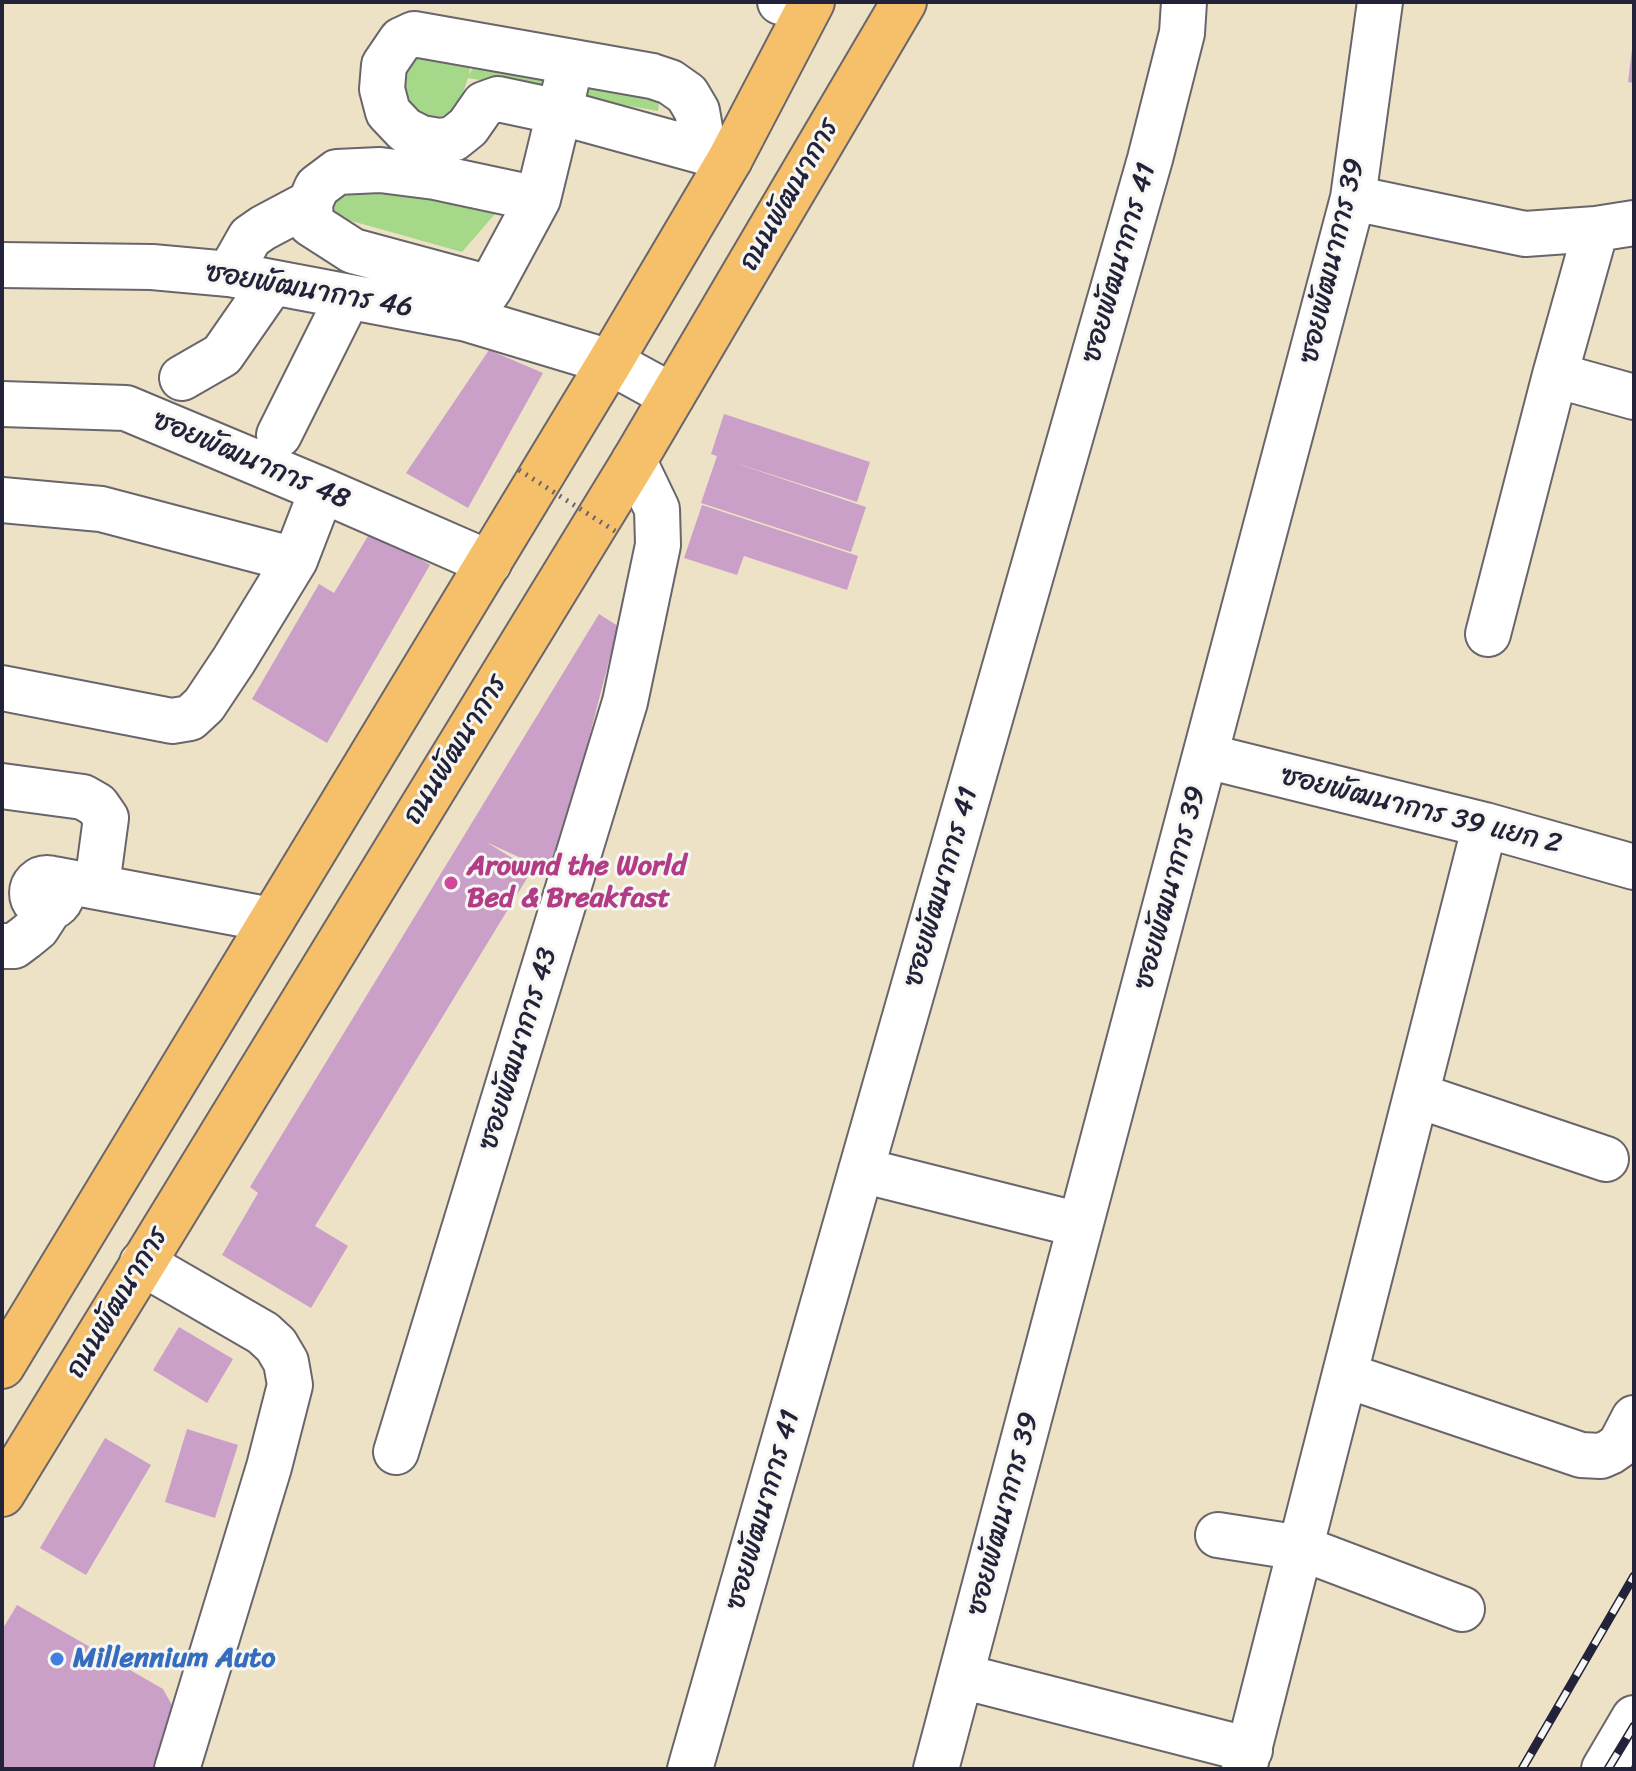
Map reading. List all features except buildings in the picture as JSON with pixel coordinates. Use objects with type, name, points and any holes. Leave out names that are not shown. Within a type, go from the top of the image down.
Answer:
[{"type":"main road","name":"ถนนพัฒนาการ","points":[[2,1494],[634,461],[904,2]]},
{"type":"main road","points":[[2,1366],[610,362],[712,154],[800,4]]},
{"type":"street","name":"ซอยพัฒนาการ 41","points":[[690,1769],[1146,174],[1182,33],[1184,2]]},
{"type":"street","name":"ซอยพัฒนาการ 39","points":[[936,1769],[1353,198],[1380,2]]},
{"type":"street","points":[[414,34],[652,76],[670,82],[687,94],[697,111],[700,128],[712,154],[559,112],[498,99],[484,104],[468,127],[453,139],[439,141],[421,138],[405,130],[388,112],[382,89],[384,65],[401,40],[414,34]]},
{"type":"street","points":[[538,199],[435,177],[380,170],[337,172],[317,187],[310,203],[311,224],[353,251],[479,304],[538,199],[572,61]]},
{"type":"street","points":[[1353,198],[1525,234],[1615,226],[1555,375],[1488,634]]},
{"type":"street","points":[[229,274],[250,237],[310,203]]},
{"type":"street","name":"ซอยพัฒนาการ 46","points":[[2,265],[152,267],[229,274],[348,297],[479,304],[610,362],[672,396]]},
{"type":"street","points":[[182,378],[222,355],[272,283]]},
{"type":"street","points":[[279,435],[348,297]]},
{"type":"street","points":[[1555,375],[1634,397]]},
{"type":"street","name":"ซอยพัฒนาการ 48","points":[[2,404],[126,408],[489,563]]},
{"type":"street","name":"ซอยพัฒนาการ 43","points":[[396,1452],[625,702],[658,545],[657,509],[634,461]]},
{"type":"street","points":[[2,688],[172,721],[190,718],[204,705],[234,660],[295,560],[322,490]]},
{"type":"street","points":[[2,500],[101,509],[295,560]]},
{"type":"street","name":"ซอยพัฒนาการ 39 แยก 2","points":[[1206,756],[1485,825],[1634,867]]},
{"type":"street","points":[[2,786],[83,797],[97,805],[106,818],[97,885]]},
{"type":"street","points":[[961,1676],[1247,1759],[1485,825]]},
{"type":"street","points":[[2,946],[14,946],[37,928],[36,885],[97,885],[272,920]]},
{"type":"street","points":[[1416,1095],[1606,1159]]},
{"type":"street","points":[[861,1170],[1080,1225]]},
{"type":"street","points":[[142,1263],[263,1333],[276,1345],[286,1362],[290,1385],[269,1467],[177,1769]]},
{"type":"street","points":[[1345,1375],[1581,1455],[1601,1456],[1610,1452],[1620,1445],[1634,1418]]},
{"type":"street","points":[[1218,1535],[1301,1548],[1462,1609]]},
{"type":"street","points":[[1604,1769],[1634,1718]]},
{"type":"path","points":[[519,470],[618,533]]},
{"type":"green space","points":[[416,40],[471,60],[469,75],[478,58],[661,88],[658,111],[468,78],[456,112],[423,121],[387,101]]},
{"type":"green space","points":[[338,180],[495,214],[462,252],[323,213]]},
{"type":"railway","points":[[1522,1769],[1634,1576]]},
{"type":"railway","points":[[1608,1769],[1634,1726]]},
{"type":"place","name":"Arownd the World Bed & Breakfast","points":[[451,883]]},
{"type":"place","name":"Millennium Auto","points":[[57,1659]]}]
